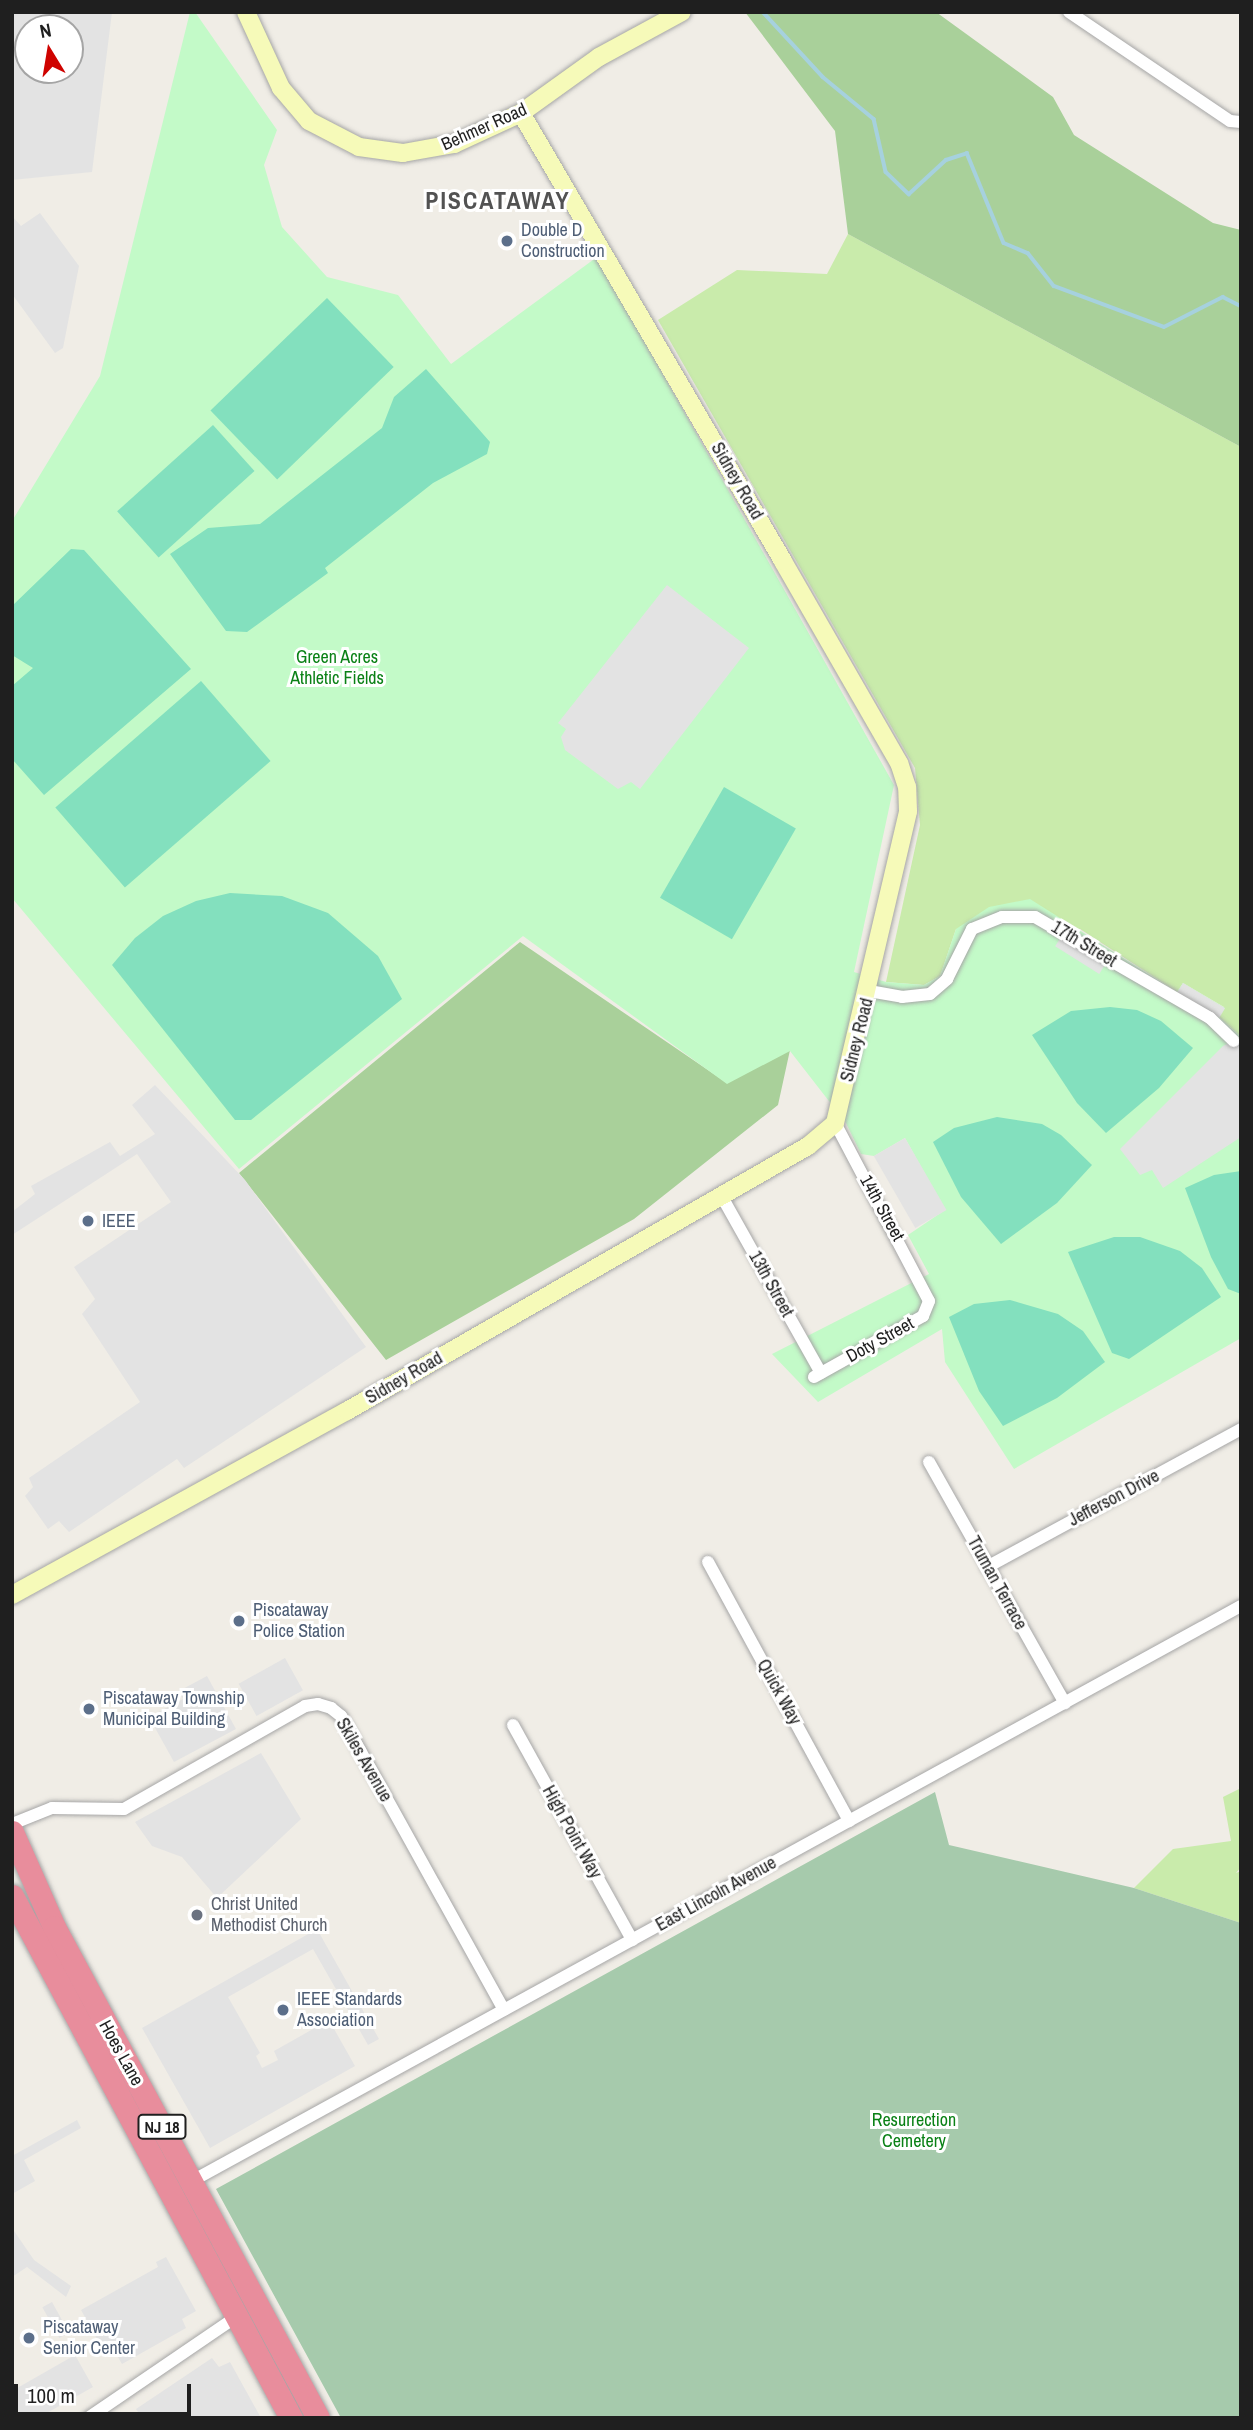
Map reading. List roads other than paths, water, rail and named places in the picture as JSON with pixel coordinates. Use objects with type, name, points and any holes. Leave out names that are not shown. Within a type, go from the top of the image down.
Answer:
[{"type":"highway","name":"Hoes Lane","points":[[12,1832],[54,1927],[318,2418]]},
{"type":"highway","name":"Hoes Lane","points":[[12,1896],[291,2418]]},
{"type":"street","name":"Behmer Road","points":[[247,12],[281,88],[309,121],[340,140],[380,151],[431,149],[521,113],[609,51],[682,12]]},
{"type":"street","points":[[1069,12],[1230,121],[1241,122]]},
{"type":"street","name":"Sidney Road","points":[[12,1595],[347,1411],[808,1146],[835,1123],[869,991],[908,811],[907,787],[899,763],[521,113]]},
{"type":"street","name":"17th Street","points":[[869,991],[902,997],[930,994],[947,978],[972,929],[1002,917],[1035,917],[1210,1018],[1234,1041]]},
{"type":"street","name":"14th Street","points":[[835,1123],[929,1293]]},
{"type":"street","name":"13th Street","points":[[721,1195],[818,1375]]},
{"type":"street","name":"Doty Street","points":[[818,1375],[923,1316],[929,1293]]},
{"type":"street","name":"Jefferson Drive","points":[[987,1567],[1241,1429]]},
{"type":"street","name":"Truman Terrace","points":[[929,1462],[1065,1703]]},
{"type":"street","name":"Quick Way","points":[[708,1562],[849,1821]]},
{"type":"street","name":"East Lincoln Avenue","points":[[192,2181],[1241,1606]]},
{"type":"street","name":"Skiles Avenue","points":[[12,1824],[52,1808],[124,1809],[305,1706],[318,1703],[341,1716],[504,2010]]},
{"type":"street","name":"High Point Way","points":[[513,1725],[632,1940]]},
{"type":"street","points":[[88,2418],[236,2317]]},
{"type":"waterway","points":[[763,12],[823,77],[874,119],[886,172],[909,194],[946,160],[967,153],[1004,243],[1028,253],[1054,286],[1164,327],[1223,297],[1241,306]]},
{"type":"place","name":"Double D Construction","points":[[507,241]]},
{"type":"place","name":"IEEE","points":[[88,1221]]},
{"type":"place","name":"Piscataway Police Station","points":[[239,1621]]},
{"type":"place","name":"Piscataway Township Municipal Building","points":[[89,1709]]},
{"type":"place","name":"Christ United Methodist Church","points":[[197,1915]]},
{"type":"place","name":"IEEE Standards Association","points":[[283,2010]]},
{"type":"place","name":"Piscataway Senior Center","points":[[29,2338]]},
{"type":"district","name":"PISCATAWAY","points":[[498,201]]},
{"type":"park label","name":"Green Acres Athletic Fields","points":[[337,668]]},
{"type":"park label","name":"Resurrection Cemetery","points":[[914,2131]]}]
